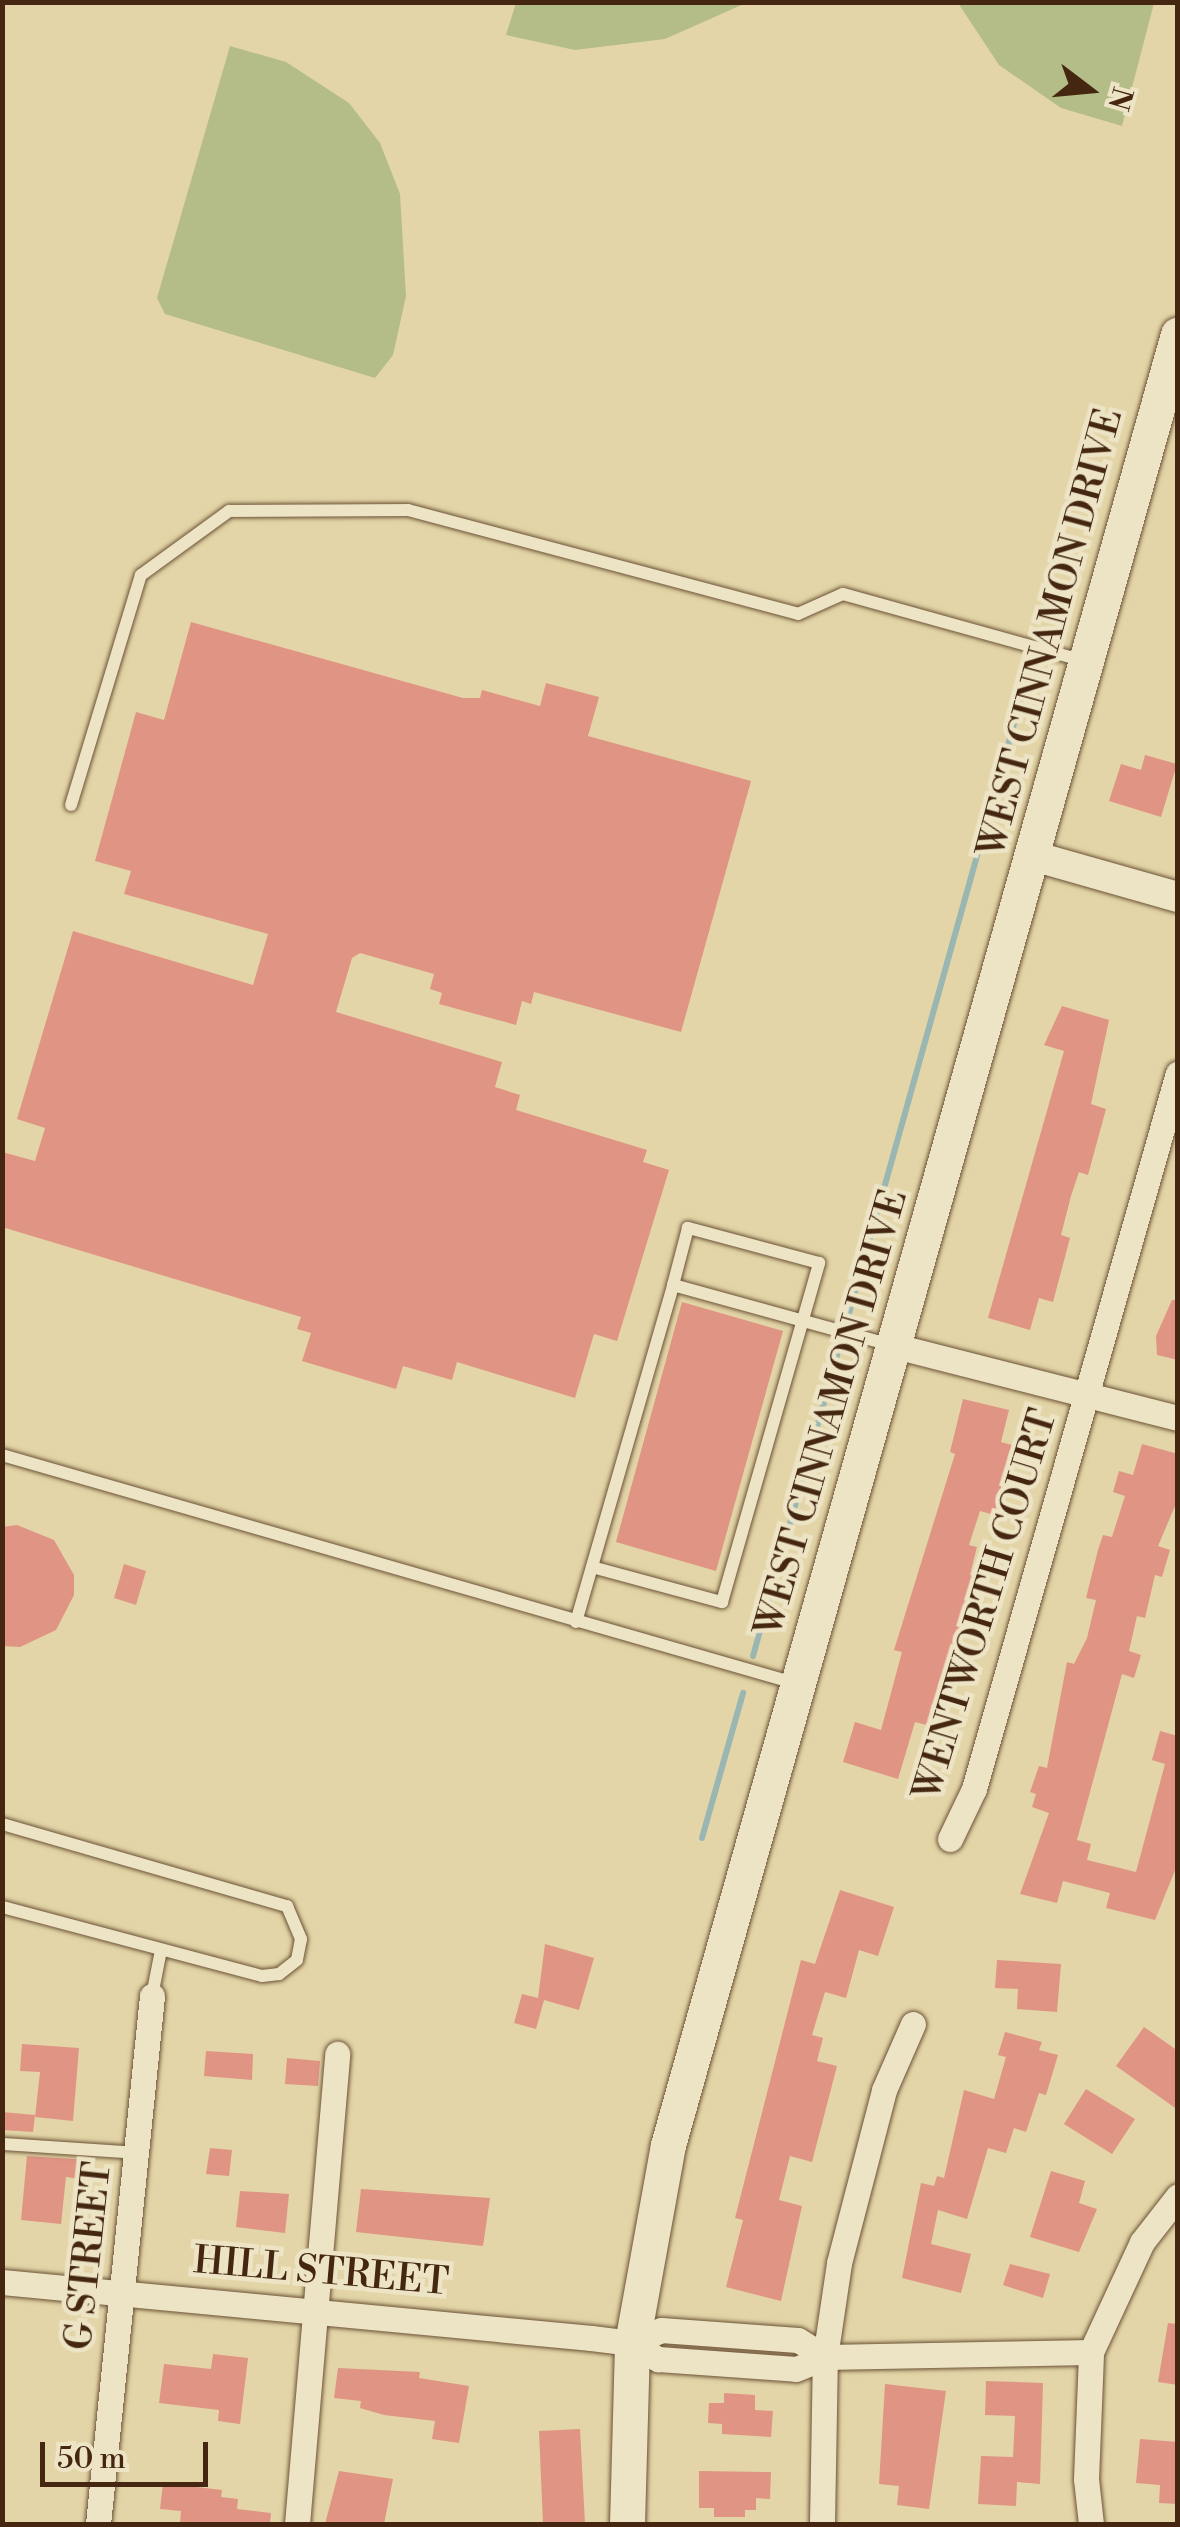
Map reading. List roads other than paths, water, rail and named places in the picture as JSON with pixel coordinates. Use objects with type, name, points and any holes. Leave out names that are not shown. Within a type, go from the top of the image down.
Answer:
[{"type":"main road","name":"WEST CINNAMON DRIVE","points":[[627,2524],[632,2343],[668,2146],[1178,334]]},
{"type":"street","points":[[1034,856],[1178,897]]},
{"type":"street","name":"WENTWORTH COURT","points":[[950,1839],[974,1790],[1091,1394],[1178,1073]]},
{"type":"street","points":[[894,1346],[1178,1418]]},
{"type":"street","name":"G STREET","points":[[98,2524],[152,1996]]},
{"type":"street","points":[[822,2524],[825,2357],[858,2176],[913,2024]]},
{"type":"street","points":[[297,2524],[337,2054]]},
{"type":"street","points":[[1090,2524],[1086,2479],[1091,2352],[1142,2242],[1178,2196]]},
{"type":"street","name":"HILL STREET","points":[[2,2282],[315,2308],[632,2343],[658,2359],[776,2368],[796,2369],[825,2357],[1091,2352]]},
{"type":"lane","points":[[71,806],[141,575],[229,511],[408,510],[798,614],[843,594],[1086,661]]},
{"type":"lane","points":[[576,1622],[688,1228],[818,1264],[722,1602],[592,1567]]},
{"type":"lane","points":[[673,1284],[894,1346]]},
{"type":"lane","points":[[2,1455],[800,1684]]},
{"type":"lane","points":[[2,1824],[287,1906],[298,1920],[296,1960],[280,1974],[262,1976],[2,1907]]},
{"type":"lane","points":[[152,1996],[161,1950]]},
{"type":"lane","points":[[2,2144],[137,2153]]},
{"type":"waterway","points":[[848,1317],[1029,670]]},
{"type":"waterway","points":[[753,1656],[840,1345]]},
{"type":"waterway","points":[[702,1838],[743,1693]]}]
